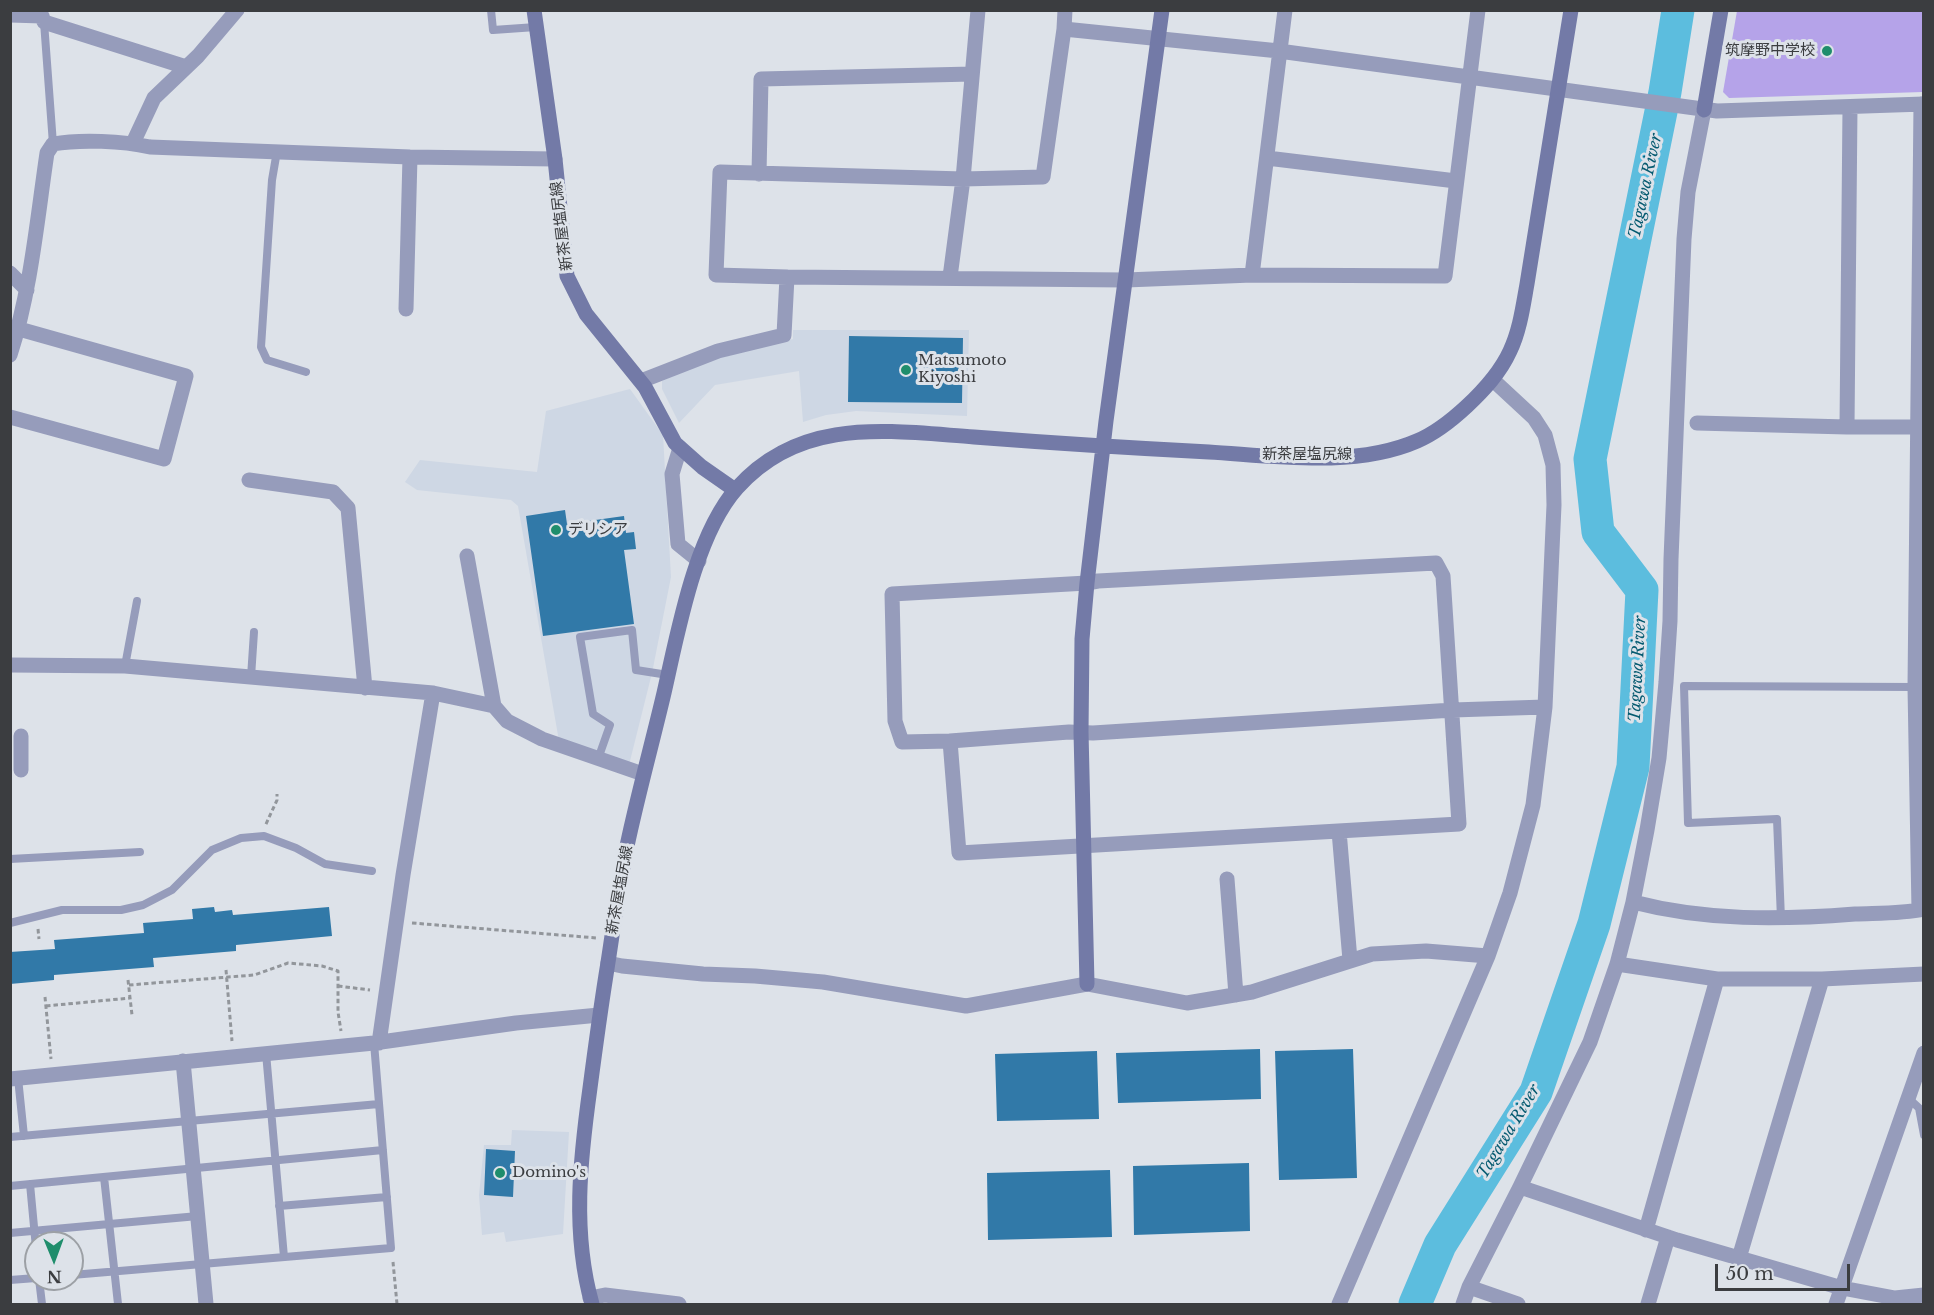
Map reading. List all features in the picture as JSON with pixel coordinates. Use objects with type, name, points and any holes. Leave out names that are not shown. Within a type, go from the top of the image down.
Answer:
[{"type":"main road","name":"新茶屋塩尻線","points":[[534,10],[555,159],[567,276],[586,314],[641,381],[675,443],[702,467],[735,490]]},
{"type":"main road","points":[[1087,984],[1081,732],[1082,639],[1103,447],[1162,10]]},
{"type":"main road","name":"新茶屋塩尻線","points":[[591,1301],[580,1226],[580,1155],[621,877],[642,774],[685,604],[699,561],[719,516],[735,490],[765,464],[803,442],[830,434],[857,432],[912,432],[1103,447],[1330,458],[1368,454],[1401,447],[1419,440],[1455,417],[1493,380],[1510,351],[1519,323],[1571,10]]},
{"type":"main road","points":[[1697,108],[1721,10]]},
{"type":"street","points":[[133,143],[154,98],[186,68],[237,10]]},
{"type":"street","points":[[950,277],[963,179],[978,10]]},
{"type":"street","points":[[1065,10],[1043,177],[963,179],[720,172],[716,275],[1126,280],[1252,275],[1445,276],[1478,10]]},
{"type":"street","points":[[1252,275],[1285,10]]},
{"type":"street","points":[[10,15],[43,16],[186,68]]},
{"type":"street","points":[[1064,29],[1279,51],[1717,111],[1922,104],[1921,427],[1915,687],[1921,909],[1781,919],[1707,916],[1633,902]]},
{"type":"street","points":[[759,174],[761,79],[972,74]]},
{"type":"street","points":[[1847,427],[1850,107]]},
{"type":"street","points":[[1462,1305],[1590,1042],[1617,964],[1633,902],[1657,768],[1671,621],[1671,548],[1684,239],[1697,108]]},
{"type":"street","points":[[10,355],[19,328],[27,290],[47,153],[53,144],[66,141],[133,143],[150,147],[410,157],[555,159]]},
{"type":"street","points":[[406,309],[410,157]]},
{"type":"street","points":[[1267,158],[1456,181]]},
{"type":"street","points":[[10,273],[27,290]]},
{"type":"street","points":[[641,381],[718,351],[784,335],[787,277]]},
{"type":"street","points":[[10,417],[164,459],[186,376],[19,328]]},
{"type":"street","points":[[1339,1305],[1488,956],[1510,893],[1533,805],[1545,707],[1554,505],[1553,465],[1545,435],[1534,418],[1493,380]]},
{"type":"street","points":[[1697,423],[1921,427]]},
{"type":"street","points":[[680,448],[672,474],[678,544],[699,561]]},
{"type":"street","points":[[249,480],[333,492],[348,508],[365,688]]},
{"type":"street","points":[[467,556],[494,706],[507,721],[542,739],[642,774]]},
{"type":"street","points":[[950,741],[959,853],[1459,824],[1453,710],[1443,576],[1436,563],[892,594],[895,721],[902,742],[1093,733],[1453,710],[1545,707]]},
{"type":"street","points":[[10,665],[125,666],[433,693],[494,706]]},
{"type":"street","points":[[376,1043],[387,993],[396,922],[433,693]]},
{"type":"street","points":[[17,759],[21,736]]},
{"type":"street","points":[[1339,831],[1350,960]]},
{"type":"street","points":[[1227,879],[1236,995]]},
{"type":"street","points":[[608,963],[703,974],[823,982],[966,1006],[1087,984],[1187,1003],[1252,992],[1372,954],[1426,951],[1488,956]]},
{"type":"street","points":[[1617,964],[1717,979],[1822,979],[1923,974]]},
{"type":"street","points":[[1646,1230],[1717,979]]},
{"type":"street","points":[[1739,1258],[1822,979]]},
{"type":"street","points":[[14,1078],[376,1043],[516,1023],[599,1015]]},
{"type":"street","points":[[1836,1305],[1923,1056]]},
{"type":"street","points":[[183,1061],[206,1305]]},
{"type":"street","points":[[1520,1187],[1668,1237],[1842,1288],[1895,1298],[1923,1295]]},
{"type":"street","points":[[1648,1305],[1668,1237]]},
{"type":"street","points":[[1469,1287],[1518,1305]]},
{"type":"street","points":[[591,1301],[605,1295],[679,1305]]},
{"type":"lane","points":[[491,10],[493,30],[536,27]]},
{"type":"lane","points":[[43,16],[53,144]]},
{"type":"lane","points":[[278,151],[272,180],[261,347],[267,360],[306,372]]},
{"type":"lane","points":[[125,666],[138,601]]},
{"type":"lane","points":[[598,759],[610,725],[593,714],[580,637],[632,630],[636,670],[668,675]]},
{"type":"lane","points":[[251,677],[254,632]]},
{"type":"lane","points":[[1781,919],[1778,819],[1688,823],[1684,686],[1915,687]]},
{"type":"lane","points":[[10,923],[62,910],[121,910],[142,905],[172,890],[212,850],[241,838],[264,836],[296,848],[325,864],[372,871]]},
{"type":"lane","points":[[10,859],[140,852]]},
{"type":"lane","points":[[84,1274],[391,1248],[376,1043]]},
{"type":"lane","points":[[266,1053],[284,1257]]},
{"type":"lane","points":[[14,1078],[24,1136]]},
{"type":"lane","points":[[1908,1098],[1919,1108],[1923,1135]]},
{"type":"lane","points":[[10,1137],[379,1104]]},
{"type":"lane","points":[[10,1186],[383,1149]]},
{"type":"lane","points":[[104,1177],[118,1305]]},
{"type":"lane","points":[[30,1184],[34,1231],[198,1216]]},
{"type":"lane","points":[[279,1206],[387,1197]]},
{"type":"path","points":[[264,836],[266,822],[277,800],[277,794]]},
{"type":"path","points":[[396,922],[601,938]]},
{"type":"path","points":[[129,985],[254,975],[288,963],[322,966],[338,971],[338,1011],[342,1036]]},
{"type":"path","points":[[226,970],[233,1046]]},
{"type":"path","points":[[128,980],[132,1015]]},
{"type":"path","points":[[338,986],[387,993]]},
{"type":"path","points":[[45,997],[51,1064]]},
{"type":"path","points":[[46,1006],[130,998]]},
{"type":"path","points":[[391,1248],[397,1305]]},
{"type":"shaded area","name":"筑摩野中学校","points":[[1737,11],[1923,11],[1923,92],[1729,98],[1723,92]]},
{"type":"shaded area","points":[[793,330],[969,330],[967,416],[856,411],[826,415],[803,422],[799,371],[715,385],[679,423],[662,389],[662,381],[700,363],[793,339]]},
{"type":"shaded area","points":[[630,389],[663,435],[671,577],[652,673],[629,765],[559,741],[518,506],[511,500],[417,490],[405,482],[420,460],[537,472],[546,411]]},
{"type":"shaded area","points":[[512,1130],[569,1132],[563,1234],[506,1242],[504,1232],[482,1235],[479,1195],[484,1145],[511,1145]]},
{"type":"building","name":"Matsumoto Kiyoshi","points":[[849,336],[963,338],[962,403],[848,402]]},
{"type":"building","points":[[565,510],[567,524],[624,516],[626,533],[634,532],[636,549],[624,550],[634,624],[543,636],[526,516]]},
{"type":"building","points":[[214,907],[215,912],[232,910],[233,915],[329,907],[332,936],[236,945],[236,951],[153,958],[154,967],[54,975],[54,980],[10,984],[10,952],[55,949],[54,940],[144,933],[143,923],[193,919],[192,909]]},
{"type":"building","points":[[1260,1049],[1261,1099],[1118,1103],[1116,1053]]},
{"type":"building","points":[[1353,1049],[1357,1178],[1279,1180],[1275,1051]]},
{"type":"building","points":[[1097,1051],[1099,1119],[997,1121],[995,1054]]},
{"type":"building","name":"Domino's","points":[[486,1149],[515,1151],[513,1197],[484,1195]]},
{"type":"building","points":[[1249,1163],[1250,1231],[1134,1235],[1133,1166]]},
{"type":"building","points":[[1110,1170],[1112,1237],[988,1240],[987,1173]]},
{"type":"waterway","name":"Tagawa River","points":[[1415,1304],[1440,1245],[1536,1092],[1594,924],[1633,767],[1642,590],[1598,532],[1590,459],[1665,92],[1678,10]]},
{"type":"place","name":"筑摩野中学校","points":[[1827,51]]},
{"type":"place","name":"Matsumoto Kiyoshi","points":[[906,370]]},
{"type":"place","name":"デリシア","points":[[556,530]]},
{"type":"place","name":"Domino's","points":[[500,1173]]}]
